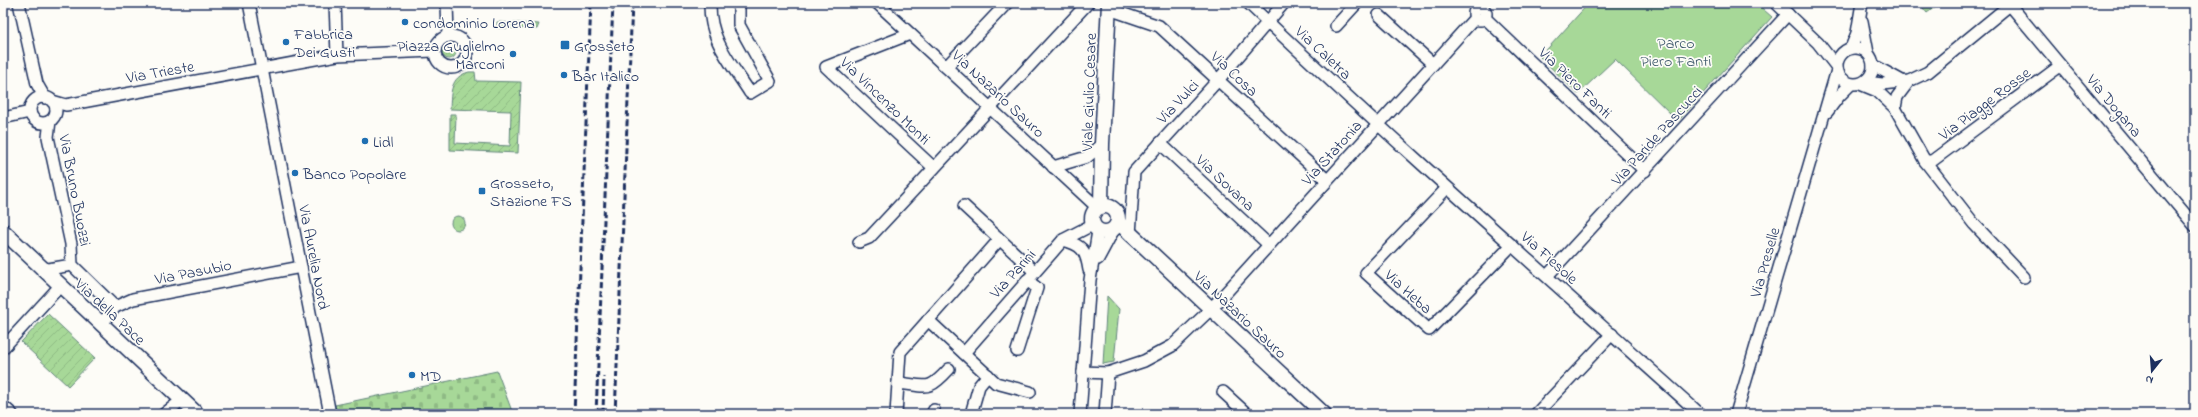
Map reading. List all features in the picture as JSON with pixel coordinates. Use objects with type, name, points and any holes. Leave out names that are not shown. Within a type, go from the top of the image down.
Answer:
[{"type":"main road","name":"Viale Giulio Cesare","points":[[1100,207],[1103,183],[1102,144],[1109,6]]},
{"type":"main road","name":"Viale Giulio Cesare","points":[[1103,183],[1108,191],[1116,221]]},
{"type":"main road","points":[[1100,207],[1111,208],[1116,221],[1107,233],[1095,228],[1092,215],[1100,207]]},
{"type":"main road","name":"Via Nazario Sauro","points":[[1116,221],[1324,414]]},
{"type":"main road","name":"Via della Pace","points":[[3,232],[197,414]]},
{"type":"street","points":[[19,3],[36,84],[48,100],[55,112],[50,121],[43,123],[36,121],[30,112],[30,107],[36,99],[48,100]]},
{"type":"street","name":"Via Aurelia Nord","points":[[249,3],[330,414]]},
{"type":"street","points":[[335,3],[337,55]]},
{"type":"street","points":[[447,3],[448,36]]},
{"type":"street","points":[[710,3],[710,15],[716,40],[750,93],[770,81],[739,25],[739,3]]},
{"type":"street","name":"Via Nazario Sauro","points":[[877,3],[1053,167],[1100,207]]},
{"type":"street","points":[[946,67],[1007,3]]},
{"type":"street","points":[[859,242],[869,238],[1088,3]]},
{"type":"street","name":"Via Caletra","points":[[1248,3],[1378,125]]},
{"type":"street","name":"Via Vulci","points":[[1130,235],[1134,172],[1219,79],[1267,21],[1284,3]]},
{"type":"street","points":[[1336,26],[1357,3]]},
{"type":"street","points":[[1776,3],[1818,43],[1842,79],[1859,83],[1877,91],[1895,108],[1925,161],[1974,224],[2024,278]]},
{"type":"street","points":[[1859,83],[1871,75],[1873,65],[1868,53],[1861,15],[1862,3]]},
{"type":"street","points":[[1859,83],[1882,84],[1906,81],[1928,72],[2011,4]]},
{"type":"street","name":"Via Dogana","points":[[2011,4],[2060,66],[2195,226]]},
{"type":"street","name":"Via Cosa","points":[[1109,6],[1159,26],[1219,79],[1327,180]]},
{"type":"street","name":"Via Statonia","points":[[1083,372],[1108,373],[1126,368],[1144,361],[1172,346],[1211,309],[1433,64],[1479,10]]},
{"type":"street","name":"Via Piero Fanti","points":[[1479,10],[1645,171]]},
{"type":"street","name":"Via Paride Pascucci","points":[[1547,276],[1788,14]]},
{"type":"street","points":[[1379,15],[1433,64]]},
{"type":"street","points":[[1836,68],[1837,60],[1848,49],[1861,15]]},
{"type":"street","name":"Via Vincenzo Monti","points":[[910,34],[826,67],[934,168]]},
{"type":"street","points":[[448,36],[460,39],[466,45],[466,57],[462,64],[452,68],[443,66],[437,60],[434,51],[438,41],[448,36]]},
{"type":"street","points":[[1818,43],[1848,49],[1857,48],[1868,53]]},
{"type":"street","name":"Via Trieste","points":[[48,100],[66,104],[337,55],[434,51]]},
{"type":"street","points":[[1873,65],[1906,81]]},
{"type":"street","points":[[264,82],[266,73],[275,66]]},
{"type":"street","name":"Via Piagge Rosse","points":[[1925,161],[1932,161],[2060,66]]},
{"type":"street","name":"Via Preselle","points":[[1736,414],[1836,68]]},
{"type":"street","points":[[1895,108],[1897,97],[1906,81]]},
{"type":"street","name":"Via Preselle","points":[[1822,119],[1839,96],[1859,83]]},
{"type":"street","points":[[3,118],[30,112]]},
{"type":"street","name":"Via Bruno Buozzi","points":[[50,121],[48,136],[71,244],[72,265],[115,307]]},
{"type":"street","name":"Via Fiesole","points":[[1378,125],[1700,414]]},
{"type":"street","name":"Via Sovana","points":[[1160,143],[1269,245]]},
{"type":"street","points":[[1053,167],[1087,157],[1102,144]]},
{"type":"street","name":"Via Heba","points":[[1447,188],[1366,273],[1429,330],[1512,245]]},
{"type":"street","points":[[964,206],[1000,240],[1031,275],[1037,288],[1017,352]]},
{"type":"street","points":[[1090,280],[1100,251],[1116,221]]},
{"type":"street","points":[[1080,414],[1095,228]]},
{"type":"street","name":"Via Parini","points":[[964,353],[1063,240],[1095,228]]},
{"type":"street","points":[[896,414],[900,352],[1000,240]]},
{"type":"street","points":[[1063,240],[1078,245],[1084,251],[1087,256],[1090,280]]},
{"type":"street","name":"Via Bruno Buozzi","points":[[42,270],[72,265]]},
{"type":"street","name":"Via Pasubio","points":[[101,325],[115,307],[133,299],[301,267]]},
{"type":"street","points":[[3,348],[60,286]]},
{"type":"street","points":[[928,320],[996,383],[1030,392]]},
{"type":"street","points":[[1536,414],[1612,334]]},
{"type":"street","points":[[898,383],[929,387],[935,384],[949,369]]},
{"type":"street","points":[[1105,414],[1108,373]]},
{"type":"street","points":[[971,414],[979,386],[988,375]]},
{"type":"street","points":[[1223,392],[1247,414]]},
{"type":"street","points":[[164,414],[182,400]]},
{"type":"street","points":[[3,406],[12,414]]},
{"type":"green space","name":"Parco Piero Fanti","points":[[1589,3],[1756,3],[1772,17],[1678,121],[1615,59],[1578,94],[1540,57]]},
{"type":"green space","points":[[1919,3],[1940,3],[1927,13]]},
{"type":"green space","points":[[497,22],[539,24],[537,29],[497,28]]},
{"type":"green space","points":[[446,45],[452,45],[456,49],[456,55],[452,59],[446,59],[442,55],[442,49]]},
{"type":"green space","points":[[475,72],[476,81],[521,82],[518,153],[450,150],[450,114],[456,114],[455,143],[510,146],[511,111],[450,109],[451,91],[455,81],[463,74]]},
{"type":"green space","points":[[455,216],[461,216],[465,220],[465,226],[461,230],[455,230],[451,226],[451,220]]},
{"type":"green space","points":[[1107,296],[1119,309],[1114,362],[1103,364]]},
{"type":"green space","points":[[48,314],[95,358],[68,386],[21,342]]},
{"type":"green space","points":[[497,371],[513,414],[337,414],[335,405]]},
{"type":"railway","points":[[574,414],[591,3]]},
{"type":"railway","points":[[596,414],[613,3]]},
{"type":"railway","points":[[615,414],[632,3]]},
{"type":"railway","points":[[603,414],[604,377]]},
{"type":"place","name":"condominio Lorena","points":[[405,22]]},
{"type":"place","name":"Fabbrica Dei Gusti","points":[[286,42]]},
{"type":"place","name":"Grosseto","points":[[565,45]]},
{"type":"place","name":"Piazza Guglielmo Marconi","points":[[513,54]]},
{"type":"place","name":"Bar Italico","points":[[564,75]]},
{"type":"place","name":"Lidl","points":[[365,141]]},
{"type":"place","name":"Banco Popolare","points":[[295,173]]},
{"type":"place","name":"Grosseto, Stazione FS","points":[[482,191]]},
{"type":"place","name":"MD","points":[[412,375]]}]
